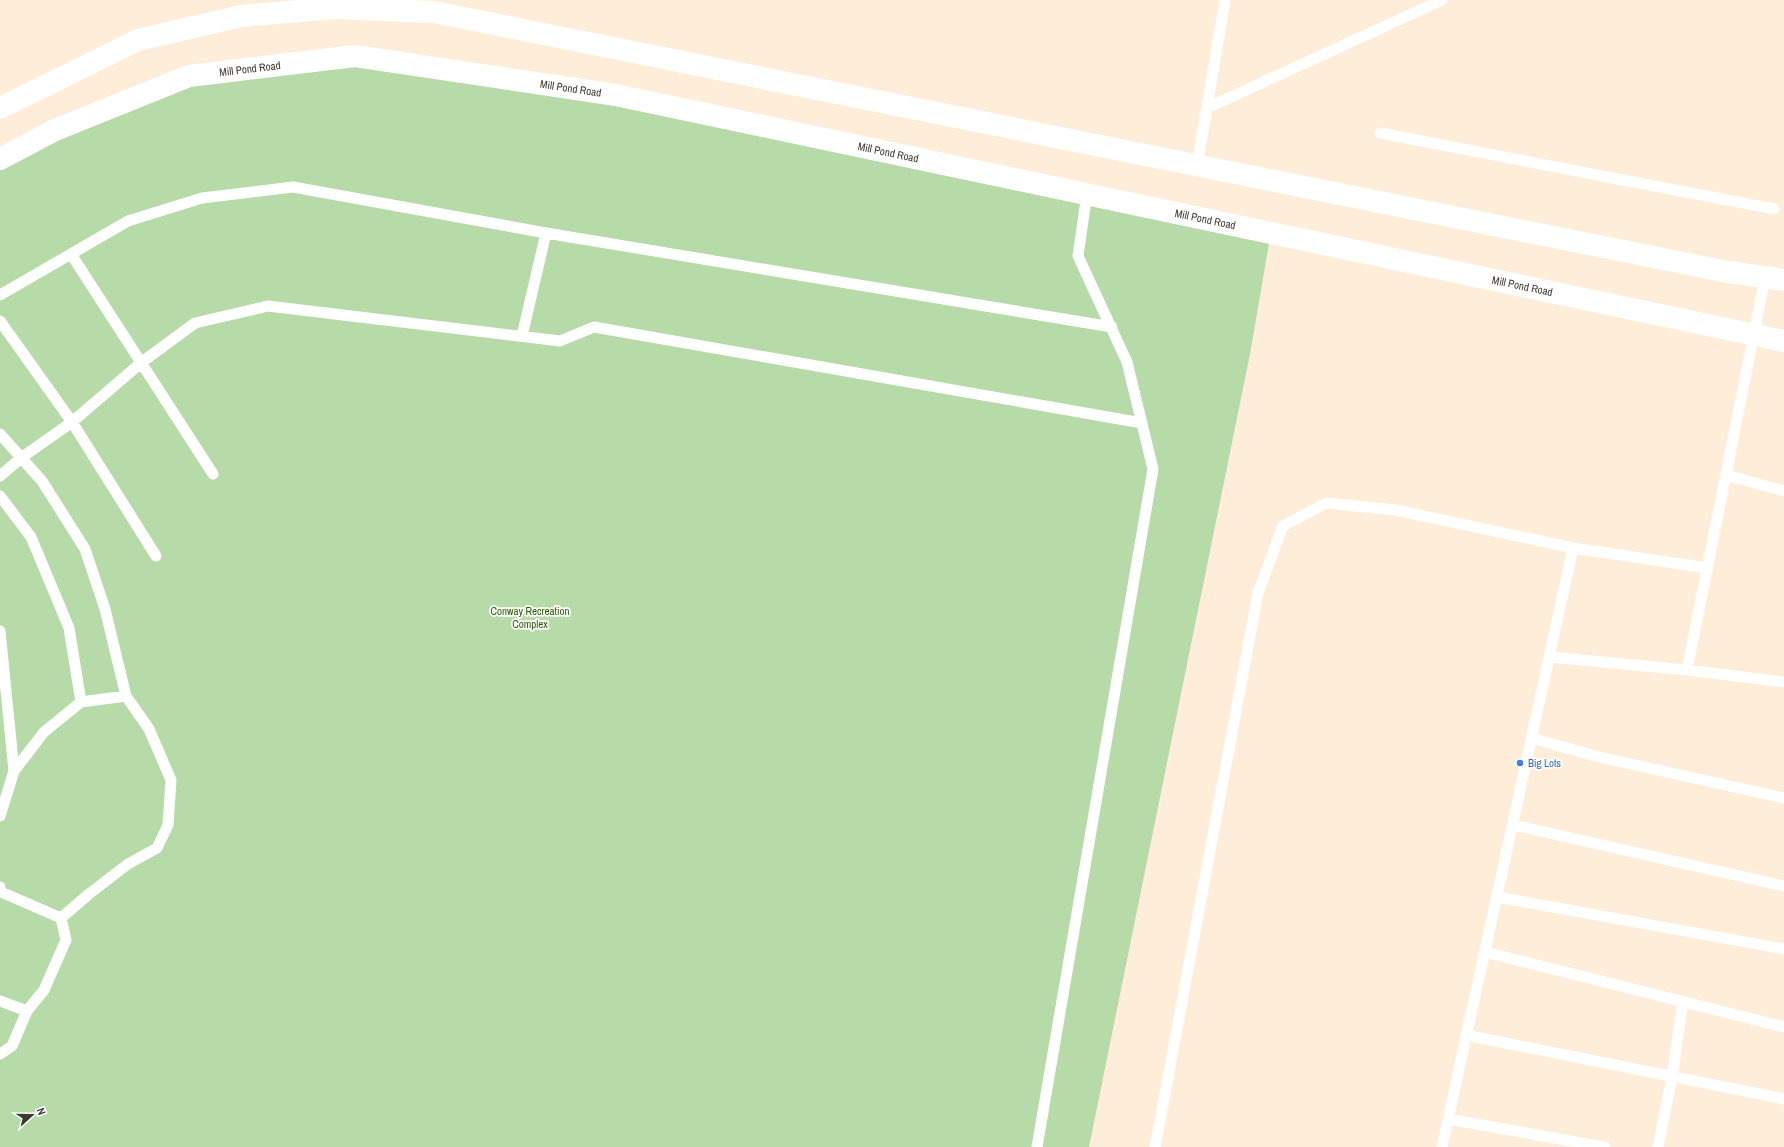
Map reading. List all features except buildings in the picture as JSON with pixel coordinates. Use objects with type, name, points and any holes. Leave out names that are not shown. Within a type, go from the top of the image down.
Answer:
[{"type":"main road","points":[[0,108],[138,40],[241,16],[334,8],[434,12],[1197,166],[1774,279]]},
{"type":"main road","name":"Mill Pond Road","points":[[0,159],[55,130],[189,76],[355,56],[616,95],[1784,340]]},
{"type":"lane","points":[[1197,166],[1225,0]]},
{"type":"lane","points":[[1207,108],[1442,0]]},
{"type":"lane","points":[[1380,133],[1774,209]]},
{"type":"lane","points":[[0,296],[128,221],[202,198],[293,187],[546,233],[1112,327]]},
{"type":"lane","points":[[1037,1147],[1147,512],[1153,469],[1127,362],[1078,256],[1088,193]]},
{"type":"lane","points":[[522,336],[546,233]]},
{"type":"lane","points":[[71,254],[213,474]]},
{"type":"lane","points":[[1688,670],[1755,334],[1774,279]]},
{"type":"lane","points":[[0,476],[21,458],[72,422],[142,362],[195,323],[268,306],[560,341],[594,327],[1142,423]]},
{"type":"lane","points":[[0,321],[72,422],[156,556]]},
{"type":"lane","points":[[0,434],[42,481],[85,549],[105,609],[126,696],[149,729],[171,780],[168,825],[157,848],[128,864],[89,894],[62,918]]},
{"type":"lane","points":[[1726,475],[1784,491]]},
{"type":"lane","points":[[0,496],[31,537],[69,628],[81,702]]},
{"type":"lane","points":[[1155,1147],[1258,593],[1283,526],[1326,503],[1396,510],[1573,548],[1708,568]]},
{"type":"lane","points":[[1442,1147],[1573,548]]},
{"type":"lane","points":[[0,631],[14,771]]},
{"type":"lane","points":[[1550,657],[1688,670],[1784,682]]},
{"type":"lane","points":[[0,816],[14,771],[44,732],[81,702],[126,696]]},
{"type":"lane","points":[[1532,738],[1595,756],[1784,798]]},
{"type":"lane","points":[[1513,824],[1784,886]]},
{"type":"lane","points":[[0,887],[1,892],[62,918]]},
{"type":"lane","points":[[1497,897],[1784,949]]},
{"type":"lane","points":[[0,1054],[12,1046],[27,1011],[44,990],[66,940],[62,918]]},
{"type":"lane","points":[[1485,952],[1784,1027]]},
{"type":"lane","points":[[0,1001],[27,1011]]},
{"type":"lane","points":[[1658,1147],[1672,1076],[1683,1001]]},
{"type":"lane","points":[[1466,1035],[1784,1099]]},
{"type":"lane","points":[[1448,1119],[1605,1147]]},
{"type":"green space","name":"Conway Recreation Complex","points":[[355,56],[1271,232],[1250,354],[1089,1147],[0,1147],[0,159],[189,76]]},
{"type":"place","name":"Big Lots","points":[[1520,763]]}]
